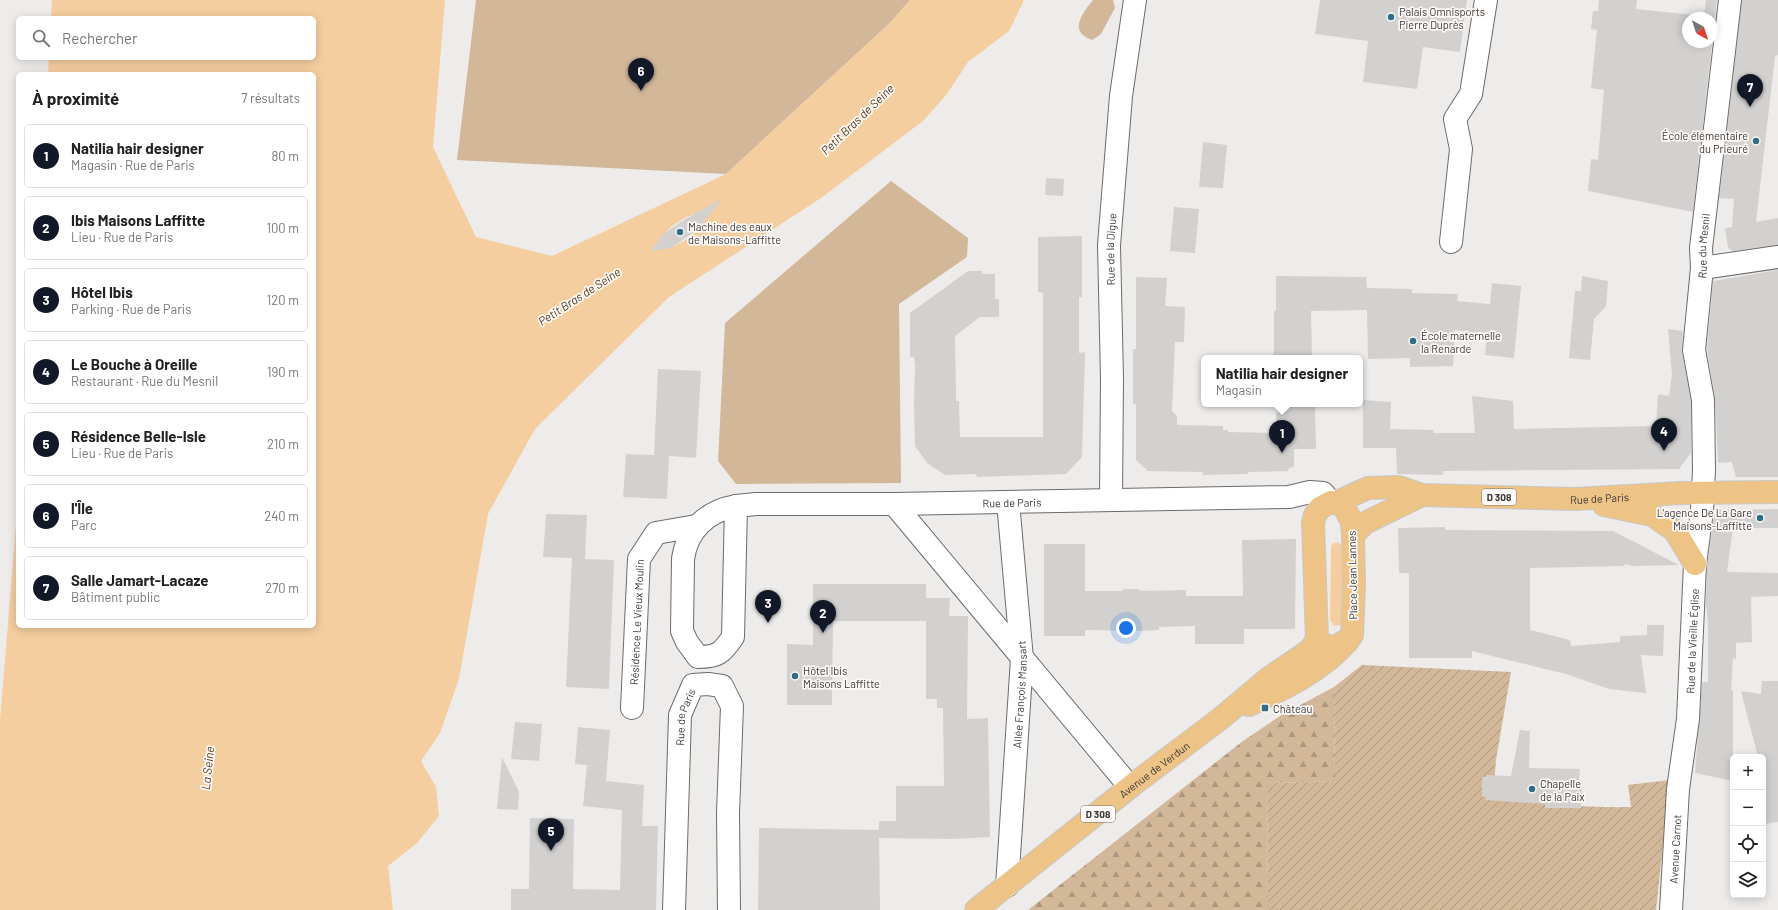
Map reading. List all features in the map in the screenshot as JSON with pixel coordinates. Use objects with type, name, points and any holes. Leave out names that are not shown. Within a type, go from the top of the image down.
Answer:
[{"type":"main road","name":"Rue de Paris","points":[[1328,506],[1368,488],[1398,487],[1422,495],[1575,499],[1703,493],[1778,492]]},
{"type":"main road","name":"Rue de Paris","points":[[1353,535],[1365,523],[1422,495]]},
{"type":"main road","points":[[1575,499],[1652,515],[1675,531],[1695,564]]},
{"type":"main road","name":"Place Jean Lannes","points":[[1328,506],[1343,505],[1352,522],[1354,584],[1353,630],[1349,639]]},
{"type":"main road","points":[[1328,506],[1313,530],[1317,640],[1333,648],[1349,639]]},
{"type":"main road","name":"Avenue de Verdun","points":[[1220,719],[1281,690],[1324,664],[1336,655],[1349,639]]},
{"type":"main road","name":"Avenue de Verdun","points":[[976,910],[1130,787],[1220,719],[1269,678],[1310,650],[1317,640]]},
{"type":"street","name":"Rue de la Digue","points":[[1111,499],[1112,378],[1109,245],[1121,90],[1135,0]]},
{"type":"street","points":[[1451,242],[1461,149],[1455,119],[1471,94],[1486,0]]},
{"type":"street","name":"Rue du Mesnil","points":[[1703,493],[1703,400],[1694,350],[1702,268],[1701,248],[1730,0]]},
{"type":"street","points":[[1702,268],[1778,257]]},
{"type":"street","name":"Rue de la Vieille Église","points":[[1678,789],[1688,719],[1695,564],[1703,493]]},
{"type":"street","name":"Rue de Paris","points":[[736,506],[733,637],[723,652],[708,657],[698,657],[687,642],[682,631],[683,559],[685,548],[696,526],[707,517],[727,507],[736,506],[756,504],[894,504],[1289,497],[1328,506]]},
{"type":"street","name":"Allée François Mansart","points":[[1007,886],[1022,659],[1008,502]]},
{"type":"street","points":[[894,504],[1130,787]]},
{"type":"street","name":"Résidence Le Vieux Moulin","points":[[632,708],[639,559],[656,533],[696,526]]},
{"type":"street","name":"Rue de Paris","points":[[674,910],[680,715],[693,685],[708,684],[722,686],[732,706],[728,813],[729,910]]},
{"type":"street","name":"Avenue Carnot","points":[[1672,910],[1678,789]]},
{"type":"green space","points":[[476,0],[910,0],[891,22],[726,174],[457,160]]},
{"type":"green space","points":[[1093,0],[1113,0],[1115,8],[1101,34],[1092,40],[1080,32],[1079,22]]},
{"type":"green space","points":[[891,181],[968,238],[967,257],[899,304],[901,483],[736,484],[718,461],[725,323]]},
{"type":"green space","points":[[1362,665],[1511,672],[1496,760],[1493,796],[1527,801],[1596,807],[1631,807],[1628,785],[1670,780],[1656,910],[1268,910],[1267,783],[1335,781],[1334,687]]},
{"type":"green space","points":[[1334,687],[1335,781],[1267,783],[1268,910],[1028,910],[1243,741],[1280,716]]},
{"type":"water","points":[[52,0],[445,0],[433,147],[476,237],[552,256],[726,174],[891,22],[910,0],[1024,0],[1009,31],[968,62],[947,94],[923,121],[821,198],[669,297],[535,429],[488,514],[459,679],[440,733],[421,761],[436,787],[439,816],[417,843],[388,866],[393,910],[0,910],[0,721],[16,525],[16,628],[316,628],[316,72],[48,72],[49,60],[316,60],[316,16],[51,16]],"holes":[[[700,212],[706,218],[691,236],[677,245],[662,249],[655,249],[662,236],[679,221],[686,217]]]},
{"type":"water","points":[[1338,542],[1344,547],[1344,621],[1340,625],[1334,626],[1330,620],[1331,547],[1332,544]]},
{"type":"building","name":"Palais Omnisports Pierre Duprès","points":[[1320,0],[1467,0],[1460,52],[1423,47],[1417,89],[1363,82],[1368,41],[1315,34]]},
{"type":"building","points":[[1599,0],[1637,0],[1636,9],[1682,14],[1682,48],[1712,48],[1693,212],[1588,191],[1591,159],[1598,160],[1604,90],[1591,88],[1597,30],[1591,29],[1593,11],[1598,11]]},
{"type":"building","points":[[1706,0],[1717,0],[1716,12],[1704,12]]},
{"type":"building","name":"École élémentaire du Prieuré","points":[[1742,0],[1778,0],[1778,55],[1775,56],[1756,222],[1778,218],[1778,245],[1733,251],[1728,248],[1725,228],[1732,227],[1734,199],[1719,198]]},
{"type":"building","points":[[1203,142],[1227,145],[1223,188],[1199,187]]},
{"type":"building","points":[[1046,178],[1064,179],[1063,196],[1045,195]]},
{"type":"building","name":"Machine des eaux de Maisons-Laffitte","points":[[723,198],[697,230],[671,248],[651,251],[663,234],[687,218]]},
{"type":"building","points":[[1174,207],[1199,209],[1195,253],[1170,251]]},
{"type":"building","points":[[1082,236],[1082,297],[1079,297],[1079,353],[1085,352],[1082,457],[1066,474],[977,477],[976,474],[945,475],[927,463],[915,446],[915,366],[914,357],[910,357],[910,313],[968,271],[982,271],[982,274],[995,274],[995,299],[999,299],[999,317],[980,317],[955,336],[956,401],[959,401],[960,437],[1043,437],[1043,293],[1038,292],[1038,237]]},
{"type":"building","points":[[1778,270],[1778,477],[1736,477],[1732,462],[1718,463],[1715,398],[1707,349],[1713,281]]},
{"type":"building","points":[[1276,276],[1366,277],[1367,288],[1412,289],[1412,293],[1458,294],[1457,301],[1490,304],[1492,283],[1521,286],[1514,358],[1485,355],[1487,334],[1455,330],[1453,366],[1410,367],[1410,358],[1368,359],[1367,310],[1311,311],[1312,355],[1274,355],[1274,311],[1276,311]]},
{"type":"building","points":[[1582,276],[1608,281],[1606,306],[1594,319],[1590,360],[1569,358],[1575,291],[1581,291]]},
{"type":"building","points":[[1136,277],[1167,278],[1165,306],[1185,307],[1184,342],[1175,342],[1172,411],[1177,416],[1177,425],[1223,426],[1223,430],[1228,430],[1228,432],[1277,433],[1276,413],[1278,413],[1278,407],[1315,407],[1316,449],[1294,449],[1294,467],[1289,468],[1288,471],[1203,475],[1203,472],[1148,471],[1136,460],[1136,404],[1133,404],[1133,349],[1136,349]]},
{"type":"building","points":[[1668,329],[1683,331],[1682,352],[1691,401],[1691,453],[1679,469],[1443,471],[1443,475],[1397,474],[1396,448],[1363,448],[1363,400],[1391,402],[1390,429],[1434,430],[1433,433],[1475,433],[1472,396],[1513,401],[1514,429],[1656,426],[1658,394],[1669,396],[1672,375]]},
{"type":"building","points":[[658,369],[701,371],[696,458],[669,456],[667,499],[623,497],[626,454],[654,455]]},
{"type":"building","points":[[1778,509],[1778,528],[1733,528],[1727,572],[1778,573],[1778,596],[1751,597],[1752,642],[1736,643],[1736,659],[1733,658],[1731,690],[1733,690],[1733,754],[1730,754],[1730,780],[1695,773],[1702,682],[1708,682],[1708,623],[1706,604],[1707,565],[1715,510]]},
{"type":"building","points":[[546,514],[587,515],[585,559],[614,560],[609,689],[566,687],[572,558],[543,557]]},
{"type":"building","points":[[1445,527],[1445,530],[1613,531],[1679,565],[1633,566],[1625,564],[1624,566],[1530,568],[1530,630],[1570,640],[1571,646],[1620,642],[1620,636],[1647,635],[1647,625],[1664,625],[1663,656],[1641,655],[1646,693],[1609,689],[1566,674],[1472,651],[1472,658],[1409,658],[1409,573],[1399,573],[1398,528]]},
{"type":"building","points":[[1296,539],[1295,629],[1244,629],[1244,644],[1195,644],[1195,626],[1159,627],[1159,630],[1140,631],[1085,630],[1085,636],[1044,636],[1044,544],[1085,544],[1085,591],[1123,591],[1123,589],[1140,589],[1139,591],[1186,590],[1186,596],[1243,596],[1242,540]]},
{"type":"building","points":[[813,584],[926,584],[926,598],[950,598],[949,616],[968,616],[967,719],[988,718],[990,837],[952,839],[879,838],[879,821],[896,821],[896,786],[944,786],[943,708],[937,708],[937,699],[926,699],[926,621],[833,621],[832,705],[787,705],[787,644],[813,645]]},
{"type":"building","points":[[1762,681],[1778,681],[1778,822],[1766,824],[1766,754],[1757,754],[1741,691],[1761,694]]},
{"type":"building","points":[[515,722],[542,724],[539,761],[511,759]]},
{"type":"building","points":[[578,727],[610,730],[606,781],[644,785],[642,826],[658,826],[656,910],[511,910],[511,889],[529,889],[530,818],[574,819],[573,889],[620,890],[622,810],[583,806],[587,765],[575,764]]},
{"type":"building","name":"Chapelle de la Paix","points":[[1520,730],[1530,731],[1529,768],[1580,769],[1579,780],[1582,781],[1581,808],[1545,808],[1545,804],[1486,800],[1486,797],[1482,797],[1482,777],[1486,777],[1486,775],[1511,776]]},
{"type":"building","points":[[502,757],[519,792],[518,810],[497,809]]},
{"type":"building","points":[[759,828],[879,830],[880,910],[758,910]]},
{"type":"place","name":"Palais Omnisports Pierre Duprès","points":[[1391,17]]},
{"type":"place","name":"l'Île","points":[[641,91]]},
{"type":"place","name":"Salle Jamart-Lacaze","points":[[1750,107]]},
{"type":"place","name":"École élémentaire du Prieuré","points":[[1756,141]]},
{"type":"place","name":"Machine des eaux de Maisons-Laffitte","points":[[680,232]]},
{"type":"place","name":"École maternelle la Renarde","points":[[1413,341]]},
{"type":"place","name":"Le Bouche à Oreille","points":[[1664,451]]},
{"type":"place","name":"Natilia hair designer","points":[[1282,453]]},
{"type":"place","name":"L'agence De La Gare Maisons-Laffitte","points":[[1760,518]]},
{"type":"place","name":"Hôtel Ibis","points":[[768,623]]},
{"type":"place","name":"Ibis Maisons Laffitte","points":[[823,633]]},
{"type":"place","name":"Hôtel Ibis Maisons Laffitte","points":[[795,676]]},
{"type":"place","name":"Château","points":[[1265,708]]},
{"type":"place","name":"Chapelle de la Paix","points":[[1532,789]]},
{"type":"place","name":"Résidence Belle-Isle","points":[[551,851]]},
{"type":"water label","name":"Petit Bras de Seine","points":[[857,119]]},
{"type":"water label","name":"Petit Bras de Seine","points":[[579,296]]},
{"type":"water label","name":"La Seine","points":[[207,768]]}]
